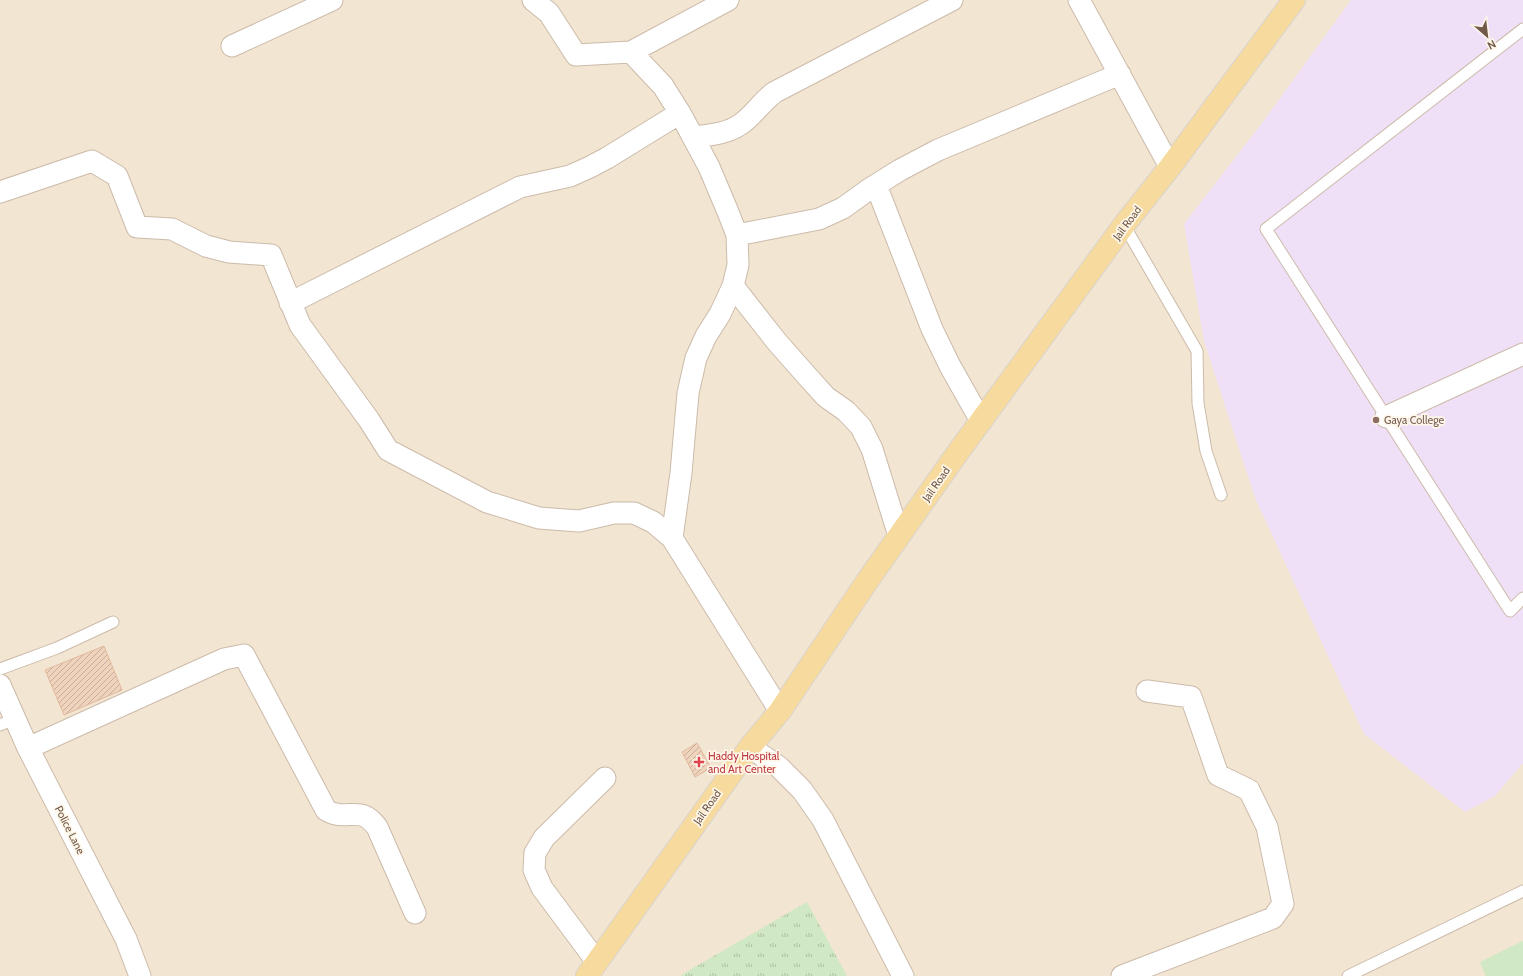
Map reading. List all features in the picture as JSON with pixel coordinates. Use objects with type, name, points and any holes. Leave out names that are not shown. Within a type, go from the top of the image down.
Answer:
[{"type":"main road","name":"Jail Road","points":[[592,969],[750,747],[780,711],[868,580],[981,421],[1124,225],[1170,167],[1294,0]]},
{"type":"street","points":[[232,46],[332,0]]},
{"type":"street","points":[[533,0],[549,13],[576,55],[631,52],[718,2]]},
{"type":"street","points":[[693,137],[727,131],[741,124],[766,98],[775,92],[952,0]]},
{"type":"street","points":[[1079,0],[1170,167]]},
{"type":"street","points":[[631,52],[663,86],[680,113],[711,173],[737,235],[738,265],[733,286],[720,314],[706,336],[696,358],[688,392],[681,473],[672,538]]},
{"type":"street","points":[[737,235],[819,219],[843,208],[876,184],[938,150],[1120,74]]},
{"type":"street","points":[[290,303],[520,187],[570,176],[590,167],[680,113]]},
{"type":"street","points":[[0,192],[92,161],[117,176],[138,227],[172,229],[206,246],[229,252],[271,255],[300,325],[369,420],[388,450],[487,502],[539,518],[579,521],[614,513],[634,513],[653,522],[672,538],[780,711]]},
{"type":"street","points":[[876,184],[932,329],[950,366],[981,421]]},
{"type":"street","points":[[733,286],[777,342],[826,397],[846,411],[861,427],[872,449],[899,536]]},
{"type":"street","points":[[1386,417],[1523,354]]},
{"type":"street","points":[[28,748],[224,659],[244,655],[326,810],[334,814],[362,814],[370,818],[377,827],[415,912]]},
{"type":"street","name":"Police Lane","points":[[0,685],[7,722],[28,748],[126,939],[140,976]]},
{"type":"street","points":[[1122,976],[1273,918],[1283,904],[1267,827],[1249,790],[1218,774],[1191,697],[1146,691]]},
{"type":"street","points":[[750,747],[779,767],[802,790],[823,820],[904,976]]},
{"type":"street","points":[[592,969],[542,888],[534,870],[535,853],[544,838],[604,778]]},
{"type":"lane","points":[[1523,29],[1266,229],[1510,611],[1523,598]]},
{"type":"lane","points":[[1124,225],[1197,351],[1198,403],[1206,451],[1221,495]]},
{"type":"lane","points":[[0,670],[57,648],[113,622]]},
{"type":"lane","points":[[1348,976],[1523,892]]},
{"type":"shaded area","points":[[0,0],[1523,0],[1523,976],[0,976]]},
{"type":"shaded area","name":"Gaya College","points":[[1351,0],[1523,0],[1523,763],[1495,796],[1465,812],[1364,734],[1255,498],[1204,341],[1184,224],[1262,123]]},
{"type":"green space","points":[[807,902],[847,976],[680,976],[693,968]]},
{"type":"green space","points":[[1523,941],[1523,976],[1486,976],[1480,962]]},
{"type":"building","points":[[104,646],[122,690],[64,715],[45,670]]},
{"type":"building","points":[[697,743],[711,768],[695,777],[682,752]]},
{"type":"place","name":"Gaya College","points":[[1376,420]]},
{"type":"place","name":"Haddy Hospital and Art Center","points":[[699,762]]}]
